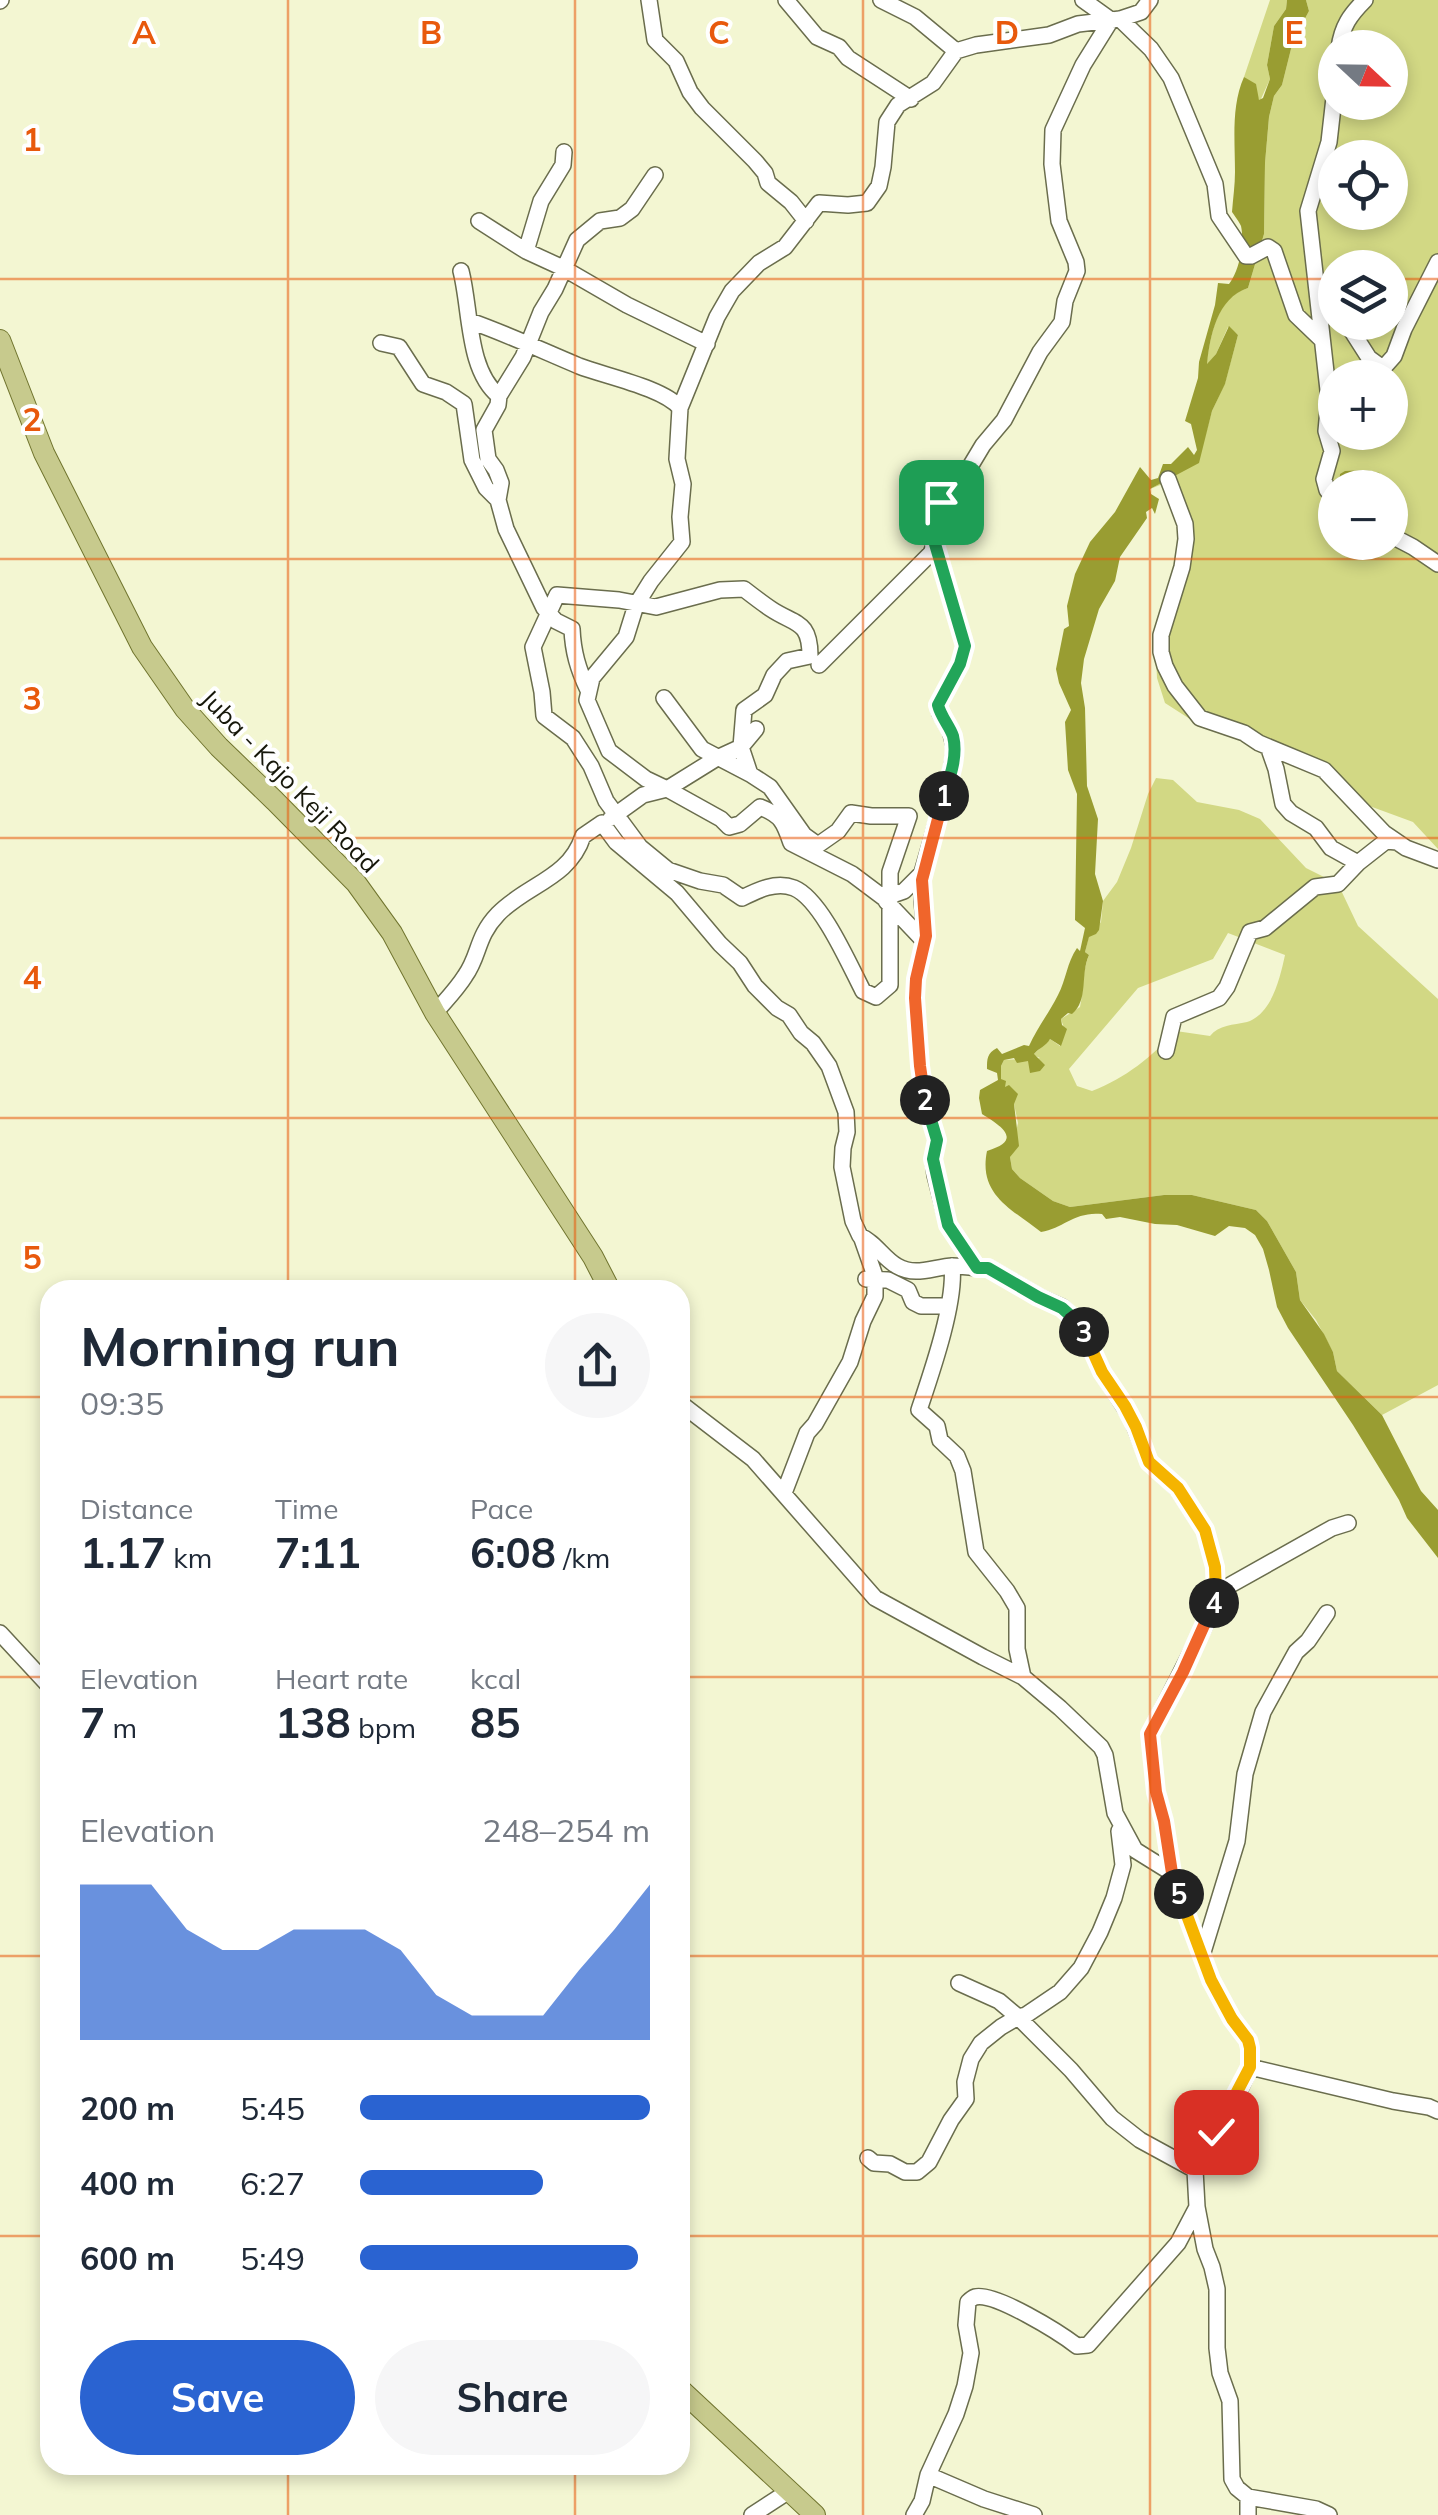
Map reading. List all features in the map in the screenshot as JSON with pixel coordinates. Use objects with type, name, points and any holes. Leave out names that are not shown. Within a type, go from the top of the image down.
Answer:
[{"type":"main road","name":"Juba - Kajo Keji Road","points":[[0,340],[44,453],[142,647],[185,709],[219,747],[356,883],[392,933],[436,1014],[605,1280]]},
{"type":"main road","points":[[690,2398],[815,2515]]},
{"type":"street","points":[[649,0],[655,40],[676,61],[690,92],[806,221]]},
{"type":"street","points":[[786,0],[816,37],[839,48],[911,99]]},
{"type":"street","points":[[881,0],[915,17],[956,51]]},
{"type":"street","points":[[1083,0],[1116,19],[1151,49],[1171,78],[1214,184],[1222,220],[1246,256],[1271,248],[1296,315],[1318,336]]},
{"type":"street","points":[[924,941],[884,898],[843,869],[791,843],[776,813],[760,807],[740,824],[729,826],[646,779],[609,750],[587,700],[588,690],[592,678],[626,637],[636,605],[651,580],[682,542],[683,484],[677,459],[680,408],[717,317],[732,291],[759,264],[785,247],[819,203],[867,203],[879,186],[884,168],[887,122],[898,105],[933,83],[956,51],[1116,19],[1140,12],[1150,0]]},
{"type":"street","points":[[1343,30],[1349,16],[1365,0]]},
{"type":"street","points":[[819,665],[931,553],[942,499],[1004,420],[1040,352],[1062,322],[1076,262],[1058,221],[1053,130],[1083,65],[1116,19]]},
{"type":"street","points":[[1318,301],[1308,211],[1329,142],[1331,120]]},
{"type":"street","points":[[526,250],[541,202],[563,165],[564,152]]},
{"type":"street","points":[[588,690],[577,666],[572,629],[556,621],[544,608],[506,529],[498,500],[500,483],[488,459],[484,430],[577,240],[600,221],[620,218],[632,209],[655,175]]},
{"type":"street","points":[[479,221],[626,305],[707,344]]},
{"type":"street","points":[[1408,321],[1438,262]]},
{"type":"street","points":[[461,271],[476,361],[491,389],[500,396]]},
{"type":"street","points":[[470,321],[674,400],[680,408]]},
{"type":"street","points":[[1321,340],[1329,399],[1326,431],[1332,451],[1327,470]]},
{"type":"street","points":[[1358,340],[1369,358],[1380,366],[1394,356],[1400,340]]},
{"type":"street","points":[[382,343],[400,347],[423,384],[464,404],[472,460],[486,488],[498,500]]},
{"type":"street","points":[[1168,479],[1186,531],[1182,567],[1160,645],[1175,686],[1205,721],[1244,733],[1324,770],[1384,833],[1406,848],[1438,860]]},
{"type":"street","points":[[1408,543],[1438,564]]},
{"type":"street","points":[[935,544],[965,646],[938,705],[955,749],[922,873],[926,936],[915,998],[924,1098],[937,1140],[935,1175],[948,1225],[977,1268]]},
{"type":"street","points":[[664,698],[702,749],[770,787],[804,835],[818,845],[851,814],[908,816],[890,872],[890,985],[876,997],[863,991],[812,898],[791,886],[766,886],[742,898],[724,884],[668,870],[640,847],[606,801],[573,738],[544,716],[533,647],[557,595],[656,607],[720,590],[744,589],[774,612],[798,622],[810,639],[810,656],[787,662],[774,675],[765,695],[744,710],[741,747],[750,774]]},
{"type":"street","points":[[436,1014],[466,976],[484,930],[522,894],[568,865],[583,836],[642,795],[667,788],[741,747],[756,728]]},
{"type":"street","points":[[1270,752],[1282,804],[1316,828],[1331,848],[1358,864]]},
{"type":"street","points":[[602,824],[616,842],[677,894],[740,963],[755,986],[814,1043],[829,1066],[846,1112],[842,1167],[853,1222],[874,1276],[875,1296],[850,1362],[807,1433],[784,1493]]},
{"type":"street","points":[[1166,1051],[1174,1016],[1219,998],[1250,932],[1265,928],[1315,887],[1338,884],[1386,841],[1397,842]]},
{"type":"street","points":[[884,898],[904,890],[922,873]]},
{"type":"street","points":[[860,1236],[898,1267],[915,1273],[952,1266],[988,1268],[1062,1308],[1082,1326],[1102,1372],[1136,1427],[1149,1462],[1178,1488],[1212,1548],[1216,1593],[1213,1610],[1150,1734],[1156,1792],[1172,1873],[1211,1980],[1248,2040],[1250,2067],[1230,2111],[1194,2170],[1196,2206],[1217,2289],[1217,2348],[1220,2373],[1230,2401],[1232,2478],[1248,2497],[1316,2509],[1329,2515]]},
{"type":"street","points":[[952,1266],[948,1306],[919,1410],[937,1426],[940,1440],[957,1456],[964,1470],[976,1552],[1016,1608],[1016,1649],[1023,1677]]},
{"type":"street","points":[[874,1276],[864,1279],[888,1280],[908,1290],[913,1302],[921,1306],[948,1306]]},
{"type":"street","points":[[690,1411],[753,1459],[875,1598],[1023,1677],[1060,1708],[1105,1755],[1124,1866],[1100,1932],[1080,1968],[1060,1992],[981,2044],[970,2059],[966,2099],[928,2162],[917,2172],[905,2172],[868,2158]]},
{"type":"street","points":[[1216,1593],[1332,1528],[1348,1524]]},
{"type":"street","points":[[1202,1952],[1236,1841],[1245,1774],[1263,1712],[1296,1652],[1327,1613]]},
{"type":"street","points":[[0,1634],[40,1676]]},
{"type":"street","points":[[1115,1813],[1135,1850],[1172,1873]]},
{"type":"street","points":[[959,1983],[998,2000],[1070,2070],[1112,2118],[1140,2140],[1194,2170]]},
{"type":"street","points":[[1250,2067],[1438,2111]]},
{"type":"street","points":[[914,2515],[965,2386],[971,2353],[966,2325],[968,2302],[979,2296],[1056,2329],[1077,2346],[1088,2345],[1178,2243],[1196,2206]]},
{"type":"street","points":[[928,2476],[1034,2515]]},
{"type":"street","points":[[752,2515],[788,2492]]},
{"type":"street","points":[[1248,2497],[1248,2515]]},
{"type":"green space","points":[[1270,0],[1287,0],[1286,9],[1274,26],[1267,65],[1270,79],[1260,101],[1244,77]]},
{"type":"green space","points":[[1306,0],[1438,0],[1438,849],[1413,822],[1364,804],[1297,763],[1219,726],[1193,721],[1165,703],[1157,678],[1155,635],[1181,540],[1168,482],[1150,489],[1198,462],[1212,411],[1225,383],[1238,335],[1228,327],[1206,366],[1210,343],[1216,320],[1228,300],[1248,288],[1264,234],[1269,117],[1293,41],[1309,11]]},
{"type":"green space","points":[[1156,778],[1173,780],[1197,802],[1239,810],[1260,819],[1306,868],[1338,884],[1358,926],[1438,999],[1438,1385],[1382,1415],[1337,1371],[1333,1352],[1300,1300],[1296,1272],[1267,1221],[1256,1210],[1192,1195],[1070,1207],[1053,1201],[1012,1169],[1010,1157],[1018,1123],[1014,1104],[1001,1079],[1001,1066],[1004,1060],[1040,1058],[1033,1055],[1050,1039],[1060,1046],[1064,1028],[1061,1019],[1080,1007],[1089,936],[1101,922],[1103,901],[1117,882]],"holes":[[[1228,933],[1285,955],[1274,994],[1256,1018],[1222,1028],[1210,1036],[1176,1031],[1116,1080],[1092,1091],[1077,1086],[1069,1069],[1138,988],[1213,959]]]},
{"type":"shaded area","points":[[1287,0],[1306,0],[1309,11],[1293,41],[1269,117],[1264,234],[1248,288],[1237,293],[1222,309],[1210,342],[1207,364],[1229,326],[1238,335],[1225,384],[1212,411],[1199,463],[1150,489],[1159,499],[1155,514],[1152,508],[1146,512],[1147,518],[1120,557],[1115,581],[1099,609],[1084,659],[1081,683],[1087,786],[1098,819],[1095,874],[1103,901],[1099,930],[1089,937],[1085,952],[1089,955],[1081,1002],[1072,1014],[1061,1019],[1067,1029],[1061,1046],[1050,1039],[1034,1054],[1045,1065],[1040,1071],[1030,1073],[1028,1061],[1004,1060],[1001,1079],[1006,1081],[1005,1087],[1009,1085],[1018,1094],[1014,1104],[1019,1146],[1010,1157],[1012,1169],[1053,1201],[1070,1207],[1192,1195],[1256,1210],[1267,1221],[1296,1272],[1300,1300],[1324,1334],[1337,1371],[1382,1415],[1421,1491],[1438,1510],[1438,1558],[1407,1518],[1353,1425],[1288,1328],[1277,1307],[1263,1249],[1255,1235],[1245,1228],[1229,1226],[1215,1236],[1177,1225],[1120,1217],[1106,1219],[1102,1214],[1077,1217],[1041,1232],[992,1190],[987,1151],[1007,1138],[1002,1128],[982,1114],[979,1098],[980,1090],[998,1080],[997,1073],[987,1069],[991,1052],[997,1048],[1002,1054],[1029,1046],[1058,995],[1074,953],[1077,948],[1080,951],[1085,928],[1075,920],[1077,794],[1068,770],[1065,722],[1071,710],[1056,669],[1064,629],[1069,626],[1067,606],[1075,574],[1090,542],[1115,512],[1140,467],[1151,480],[1158,478],[1163,464],[1171,464],[1188,447],[1194,455],[1197,450],[1191,424],[1185,421],[1218,283],[1229,284],[1242,249],[1241,226],[1232,212],[1237,100],[1244,77],[1256,84],[1259,100],[1263,98],[1270,79],[1267,65],[1274,26],[1286,9]]},
{"type":"route","points":[[941,502],[935,544],[965,646],[964,656],[938,705],[955,749],[922,873],[926,936],[915,998],[924,1098],[937,1140],[935,1175],[948,1225],[977,1268],[988,1268],[1062,1308],[1082,1326],[1102,1372],[1136,1427],[1149,1462],[1178,1488],[1212,1548],[1216,1593],[1213,1610],[1152,1728],[1150,1746],[1156,1792],[1180,1898],[1211,1980],[1250,2048],[1250,2067],[1216,2132]]}]
